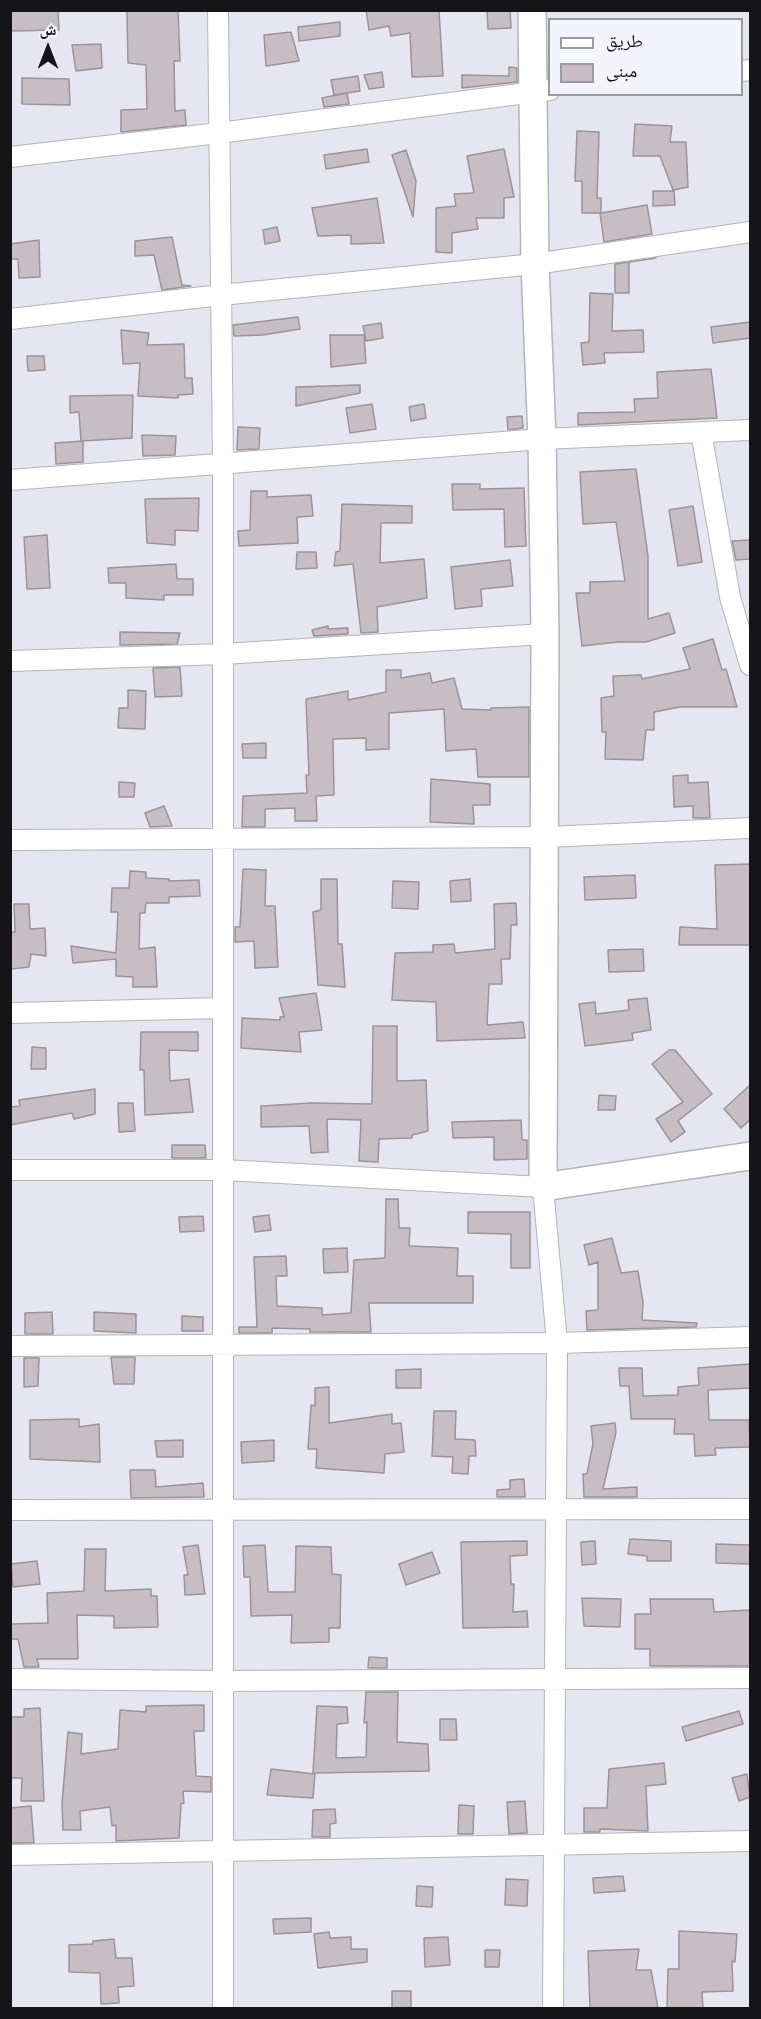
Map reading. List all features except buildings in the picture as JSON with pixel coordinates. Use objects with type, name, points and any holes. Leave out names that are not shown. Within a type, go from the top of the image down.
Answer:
[{"type":"main road","points":[[532,10],[541,91],[535,264],[542,439],[545,634],[543,1187],[750,1156]]},
{"type":"street","points":[[218,10],[223,464],[223,2008]]},
{"type":"street","points":[[10,157],[219,133],[541,91]]},
{"type":"street","points":[[10,320],[221,295],[535,264],[750,232]]},
{"type":"street","points":[[10,480],[542,439],[750,430]]},
{"type":"street","points":[[701,432],[730,597],[750,665]]},
{"type":"street","points":[[10,661],[223,654],[545,634]]},
{"type":"street","points":[[10,840],[546,837],[750,828]]},
{"type":"street","points":[[10,1013],[223,1008]]},
{"type":"street","points":[[10,1170],[223,1170],[543,1187],[557,1343],[553,2008]]},
{"type":"street","points":[[10,1346],[557,1343],[750,1337]]},
{"type":"street","points":[[10,1510],[750,1509]]},
{"type":"street","points":[[10,1679],[223,1681],[750,1678]]},
{"type":"street","points":[[10,1855],[750,1841]]}]
